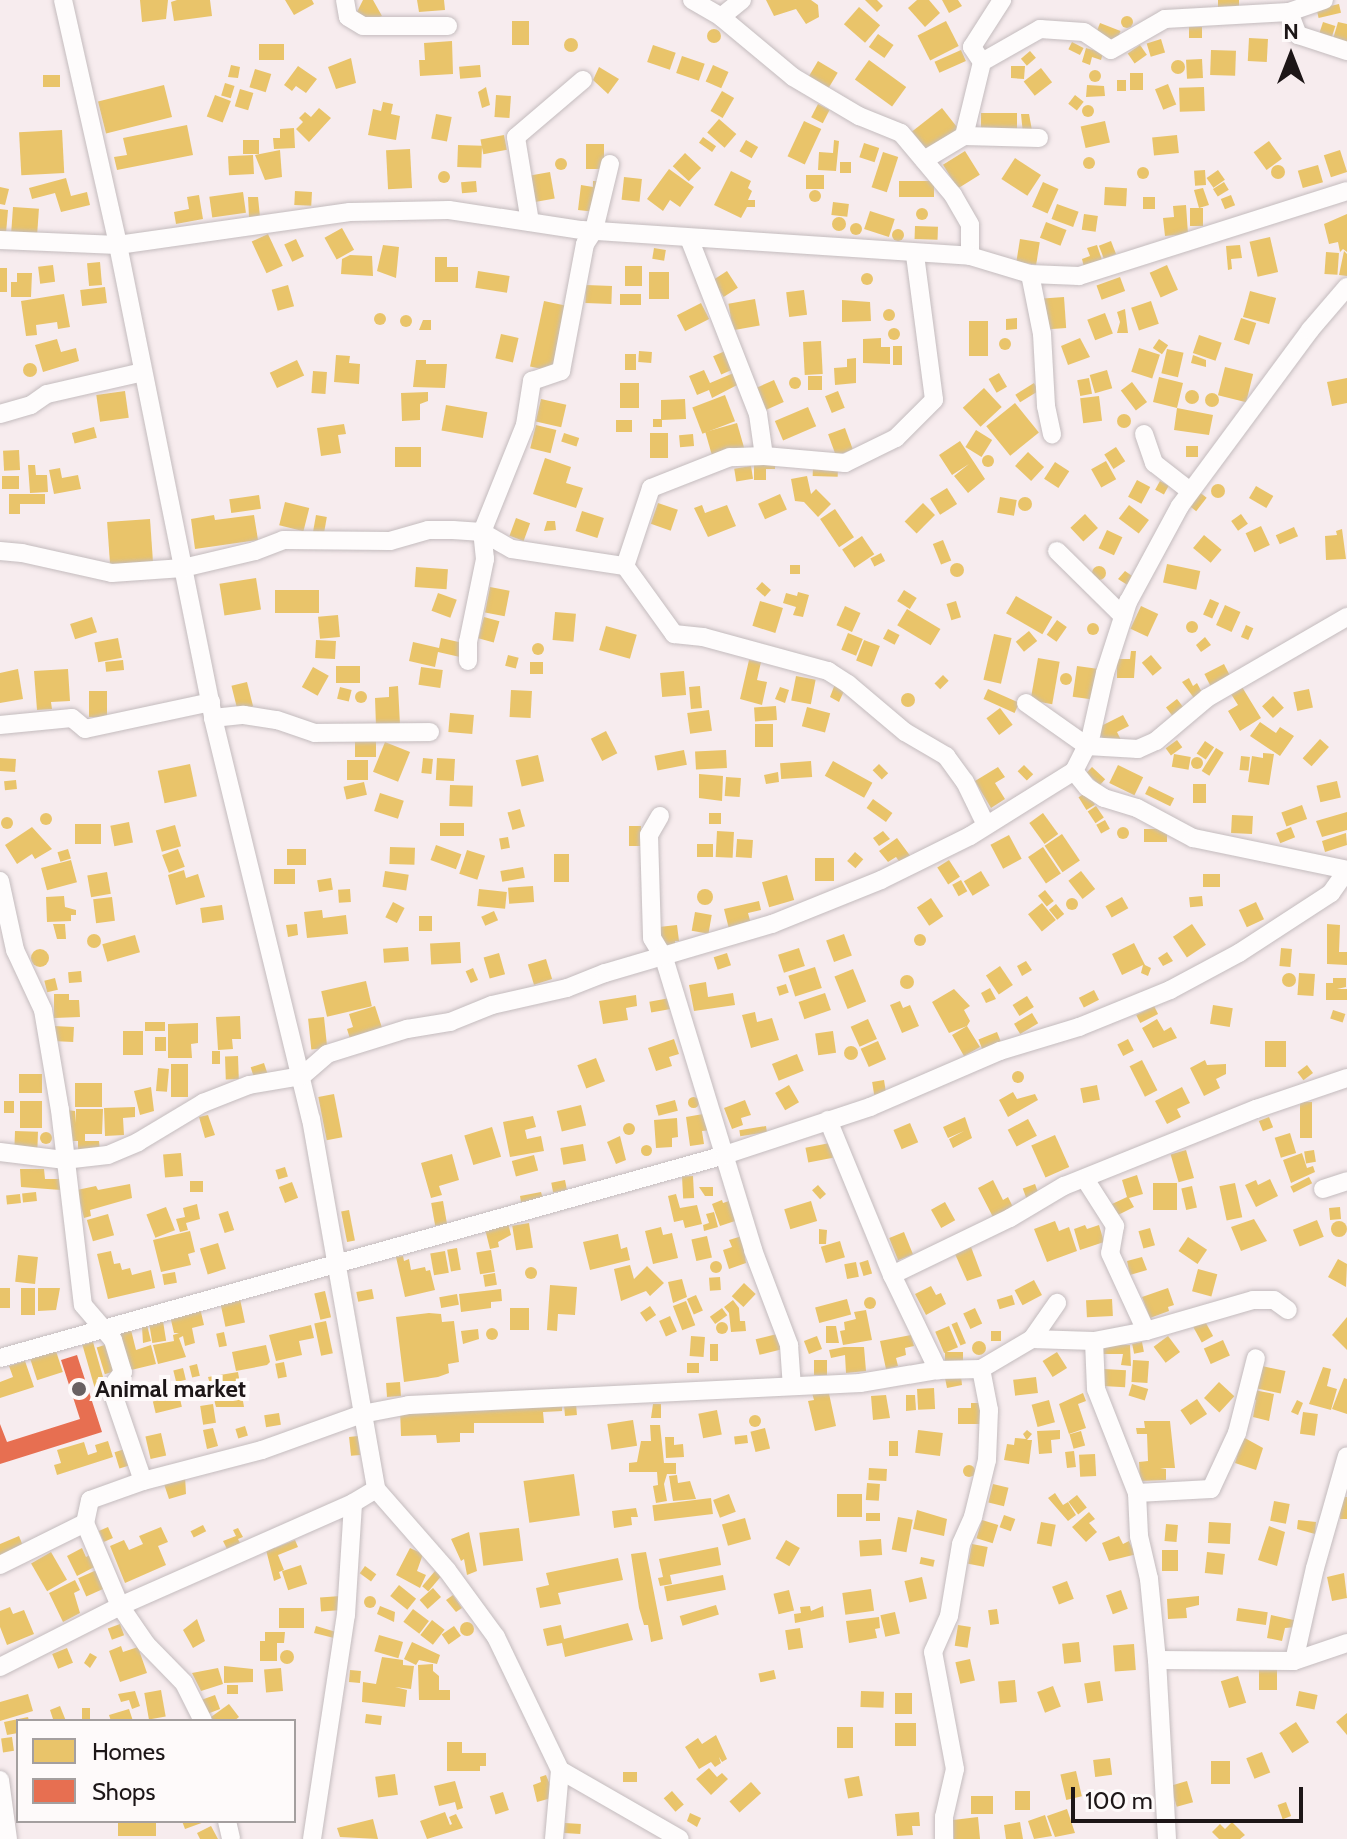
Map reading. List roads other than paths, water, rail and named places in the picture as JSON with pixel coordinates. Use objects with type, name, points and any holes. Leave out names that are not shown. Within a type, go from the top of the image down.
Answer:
[{"type":"street","points":[[63,0],[118,245],[212,710],[302,1076],[376,1489],[447,1570],[496,1637],[560,1770],[554,1839]]},
{"type":"street","points":[[345,0],[348,17],[363,26],[448,26]]},
{"type":"street","points":[[692,0],[721,17],[793,77],[859,116],[901,133],[953,195],[970,225],[970,256]]},
{"type":"street","points":[[721,17],[742,0]]},
{"type":"street","points":[[982,62],[972,47],[1002,0]]},
{"type":"street","points":[[964,136],[982,62],[1040,29],[1084,32],[1111,50],[1165,19],[1289,12],[1324,0]]},
{"type":"street","points":[[1289,12],[1298,35],[1347,51]]},
{"type":"street","points":[[530,222],[516,137],[583,80]]},
{"type":"street","points":[[924,160],[964,136],[1039,138]]},
{"type":"street","points":[[468,661],[468,642],[485,559],[482,532],[525,425],[532,381],[561,371],[585,244],[593,231],[610,164]]},
{"type":"street","points":[[0,240],[118,245],[350,212],[449,210],[593,231],[915,255],[970,256],[1030,274],[1079,276],[1347,191]]},
{"type":"street","points":[[689,238],[758,414],[764,456]]},
{"type":"street","points":[[625,566],[651,488],[730,457],[764,456],[845,463],[896,438],[934,400],[915,255]]},
{"type":"street","points":[[1030,274],[1042,334],[1046,406],[1052,434]]},
{"type":"street","points":[[0,1152],[64,1160],[108,1155],[203,1103],[249,1085],[302,1076],[327,1054],[407,1029],[450,1022],[492,1005],[567,988],[772,924],[881,880],[986,825],[1074,771],[1087,746],[1123,616],[1190,491],[1310,330],[1347,287]]},
{"type":"street","points":[[0,414],[31,405],[47,394],[143,372]]},
{"type":"street","points":[[1144,434],[1154,463],[1190,491]]},
{"type":"street","points":[[0,551],[112,573],[183,568],[255,551],[283,540],[390,541],[428,530],[482,532],[512,549],[625,566],[674,634],[703,637],[828,671],[848,684],[905,732],[946,756],[965,782],[986,825]]},
{"type":"street","points":[[1057,551],[1123,616]]},
{"type":"street","points":[[1026,703],[1087,746],[1138,749],[1156,741],[1207,698],[1347,617]]},
{"type":"street","points":[[0,725],[72,718],[85,729],[212,710],[255,716],[315,733],[430,732]]},
{"type":"street","points":[[0,1358],[725,1155],[870,1107],[1000,1051],[1079,1027],[1170,990],[1239,953],[1331,893],[1347,870],[1193,838],[1137,808],[1104,798],[1087,787],[1074,771]]},
{"type":"street","points":[[660,816],[649,835],[652,938],[664,958],[753,1250],[789,1345],[792,1384]]},
{"type":"street","points":[[0,881],[15,950],[43,1010],[83,1305],[113,1340],[123,1372],[111,1388],[143,1481]]},
{"type":"street","points":[[892,1275],[1010,1218],[1064,1186],[1244,1114],[1347,1078]]},
{"type":"street","points":[[828,1120],[892,1275],[938,1370]]},
{"type":"street","points":[[1085,1179],[1115,1226],[1110,1253],[1146,1331]]},
{"type":"street","points":[[1323,1189],[1347,1181]]},
{"type":"street","points":[[1032,1339],[1094,1341],[1146,1331],[1253,1300],[1274,1300],[1288,1310]]},
{"type":"street","points":[[202,1719],[184,1683],[146,1644],[120,1606],[85,1523],[90,1500],[143,1481],[262,1450],[362,1414],[409,1405],[664,1395],[792,1384],[860,1383],[938,1370],[981,1369],[1032,1339],[1057,1303]]},
{"type":"street","points":[[1094,1341],[1096,1389],[1137,1493],[1139,1536],[1149,1579],[1157,1660],[1167,1839]]},
{"type":"street","points":[[1137,1493],[1211,1489],[1237,1433],[1256,1358]]},
{"type":"street","points":[[944,1839],[944,1817],[955,1769],[933,1652],[949,1616],[961,1544],[973,1517],[987,1460],[989,1410],[981,1369]]},
{"type":"street","points":[[1294,1661],[1315,1568],[1347,1456]]},
{"type":"street","points":[[0,1667],[120,1606],[353,1503],[376,1489]]},
{"type":"street","points":[[312,1839],[346,1615],[353,1503]]},
{"type":"street","points":[[0,1565],[85,1523]]},
{"type":"street","points":[[1157,1660],[1294,1661],[1347,1643]]},
{"type":"street","points":[[560,1770],[680,1839]]},
{"type":"street","points":[[0,1780],[8,1839]]},
{"type":"place","name":"Animal market","points":[[79,1389]]}]
